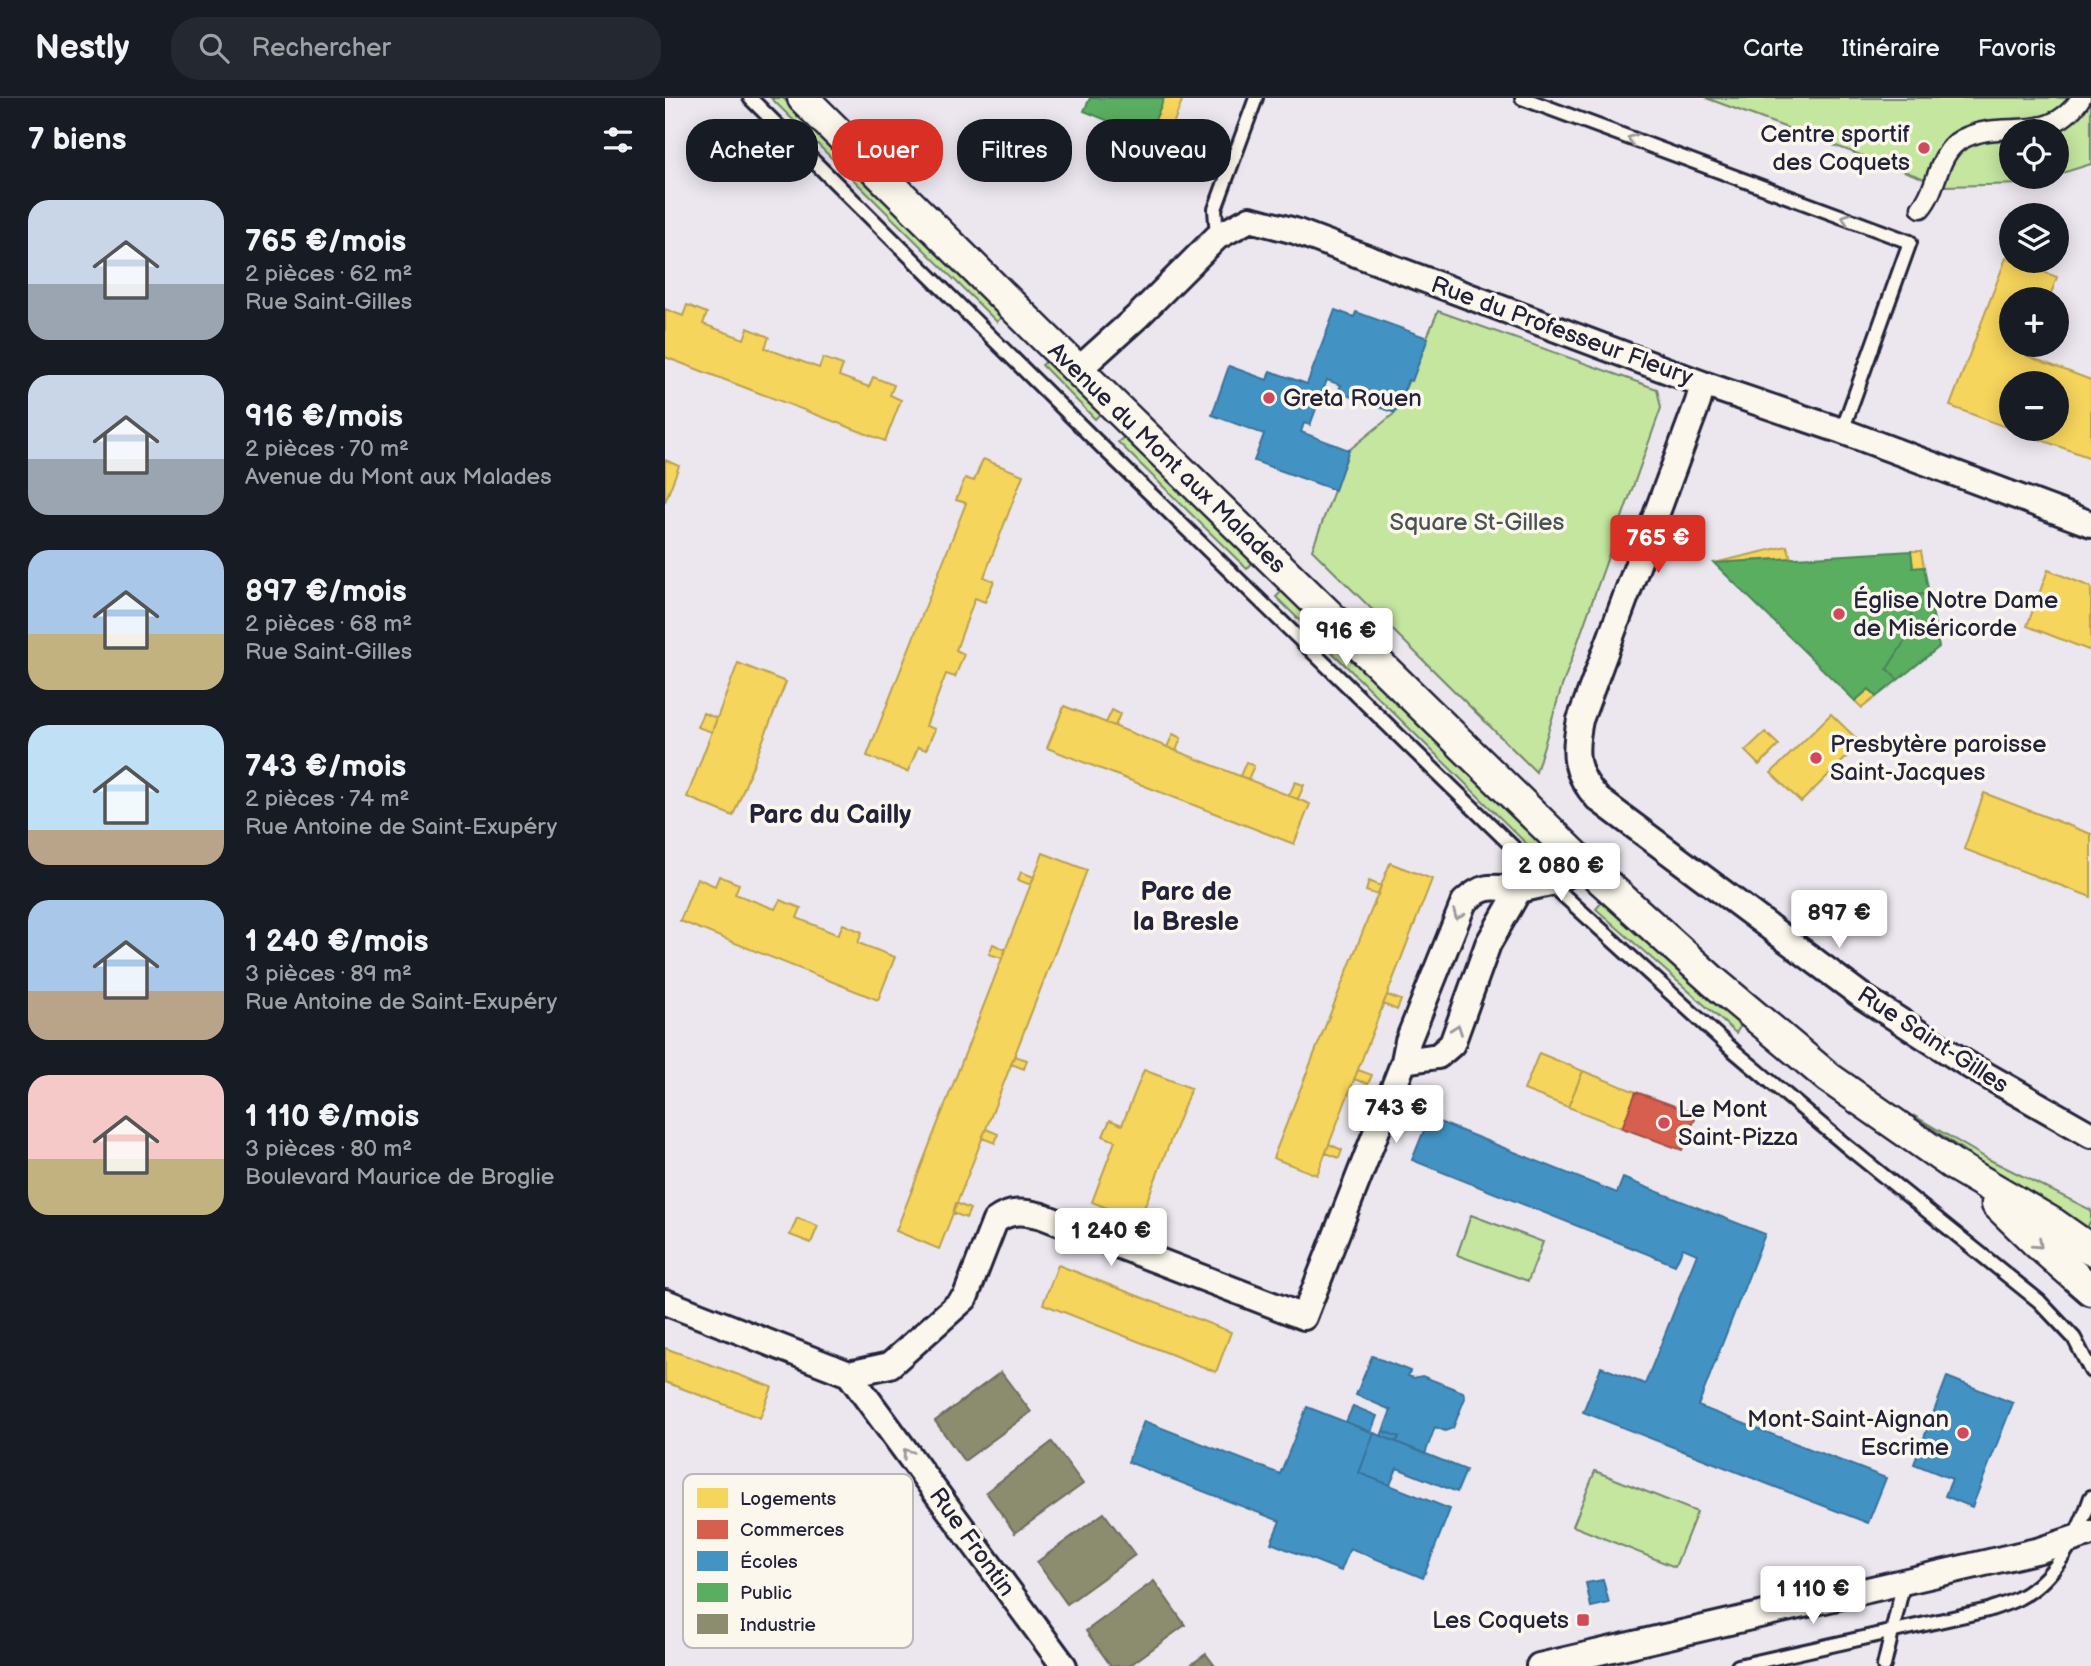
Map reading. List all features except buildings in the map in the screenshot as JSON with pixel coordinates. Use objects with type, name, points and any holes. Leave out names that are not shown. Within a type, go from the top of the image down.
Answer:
[{"type":"street","name":"Avenue du Mont aux Malades","points":[[803,98],[1586,866],[1713,981],[1829,1078],[1952,1164],[2054,1224],[2091,1250]]},
{"type":"street","points":[[1921,208],[1928,201],[1945,157],[1959,140],[1979,132],[2047,126],[2072,111],[2081,98]]},
{"type":"street","name":"Rue du Professeur Fleury","points":[[1078,370],[1138,316],[1217,237],[1250,219],[1295,231],[1703,384],[1842,431],[2091,524]]},
{"type":"street","name":"Rue Saint-Gilles","points":[[1703,384],[1580,720],[1575,745],[1585,784],[1598,799],[1863,997],[1971,1066],[2091,1135]]},
{"type":"street","points":[[665,1302],[849,1374],[890,1366],[965,1298],[995,1221],[1003,1215],[1026,1212],[1304,1317],[1404,1061],[1408,1041],[1464,902],[1478,890],[1490,887],[1519,890],[1549,883],[1586,866]]},
{"type":"street","points":[[1404,1061],[1437,1056],[1452,1044],[1488,944],[1519,890]]},
{"type":"street","name":"Avenue du Mont aux Malades","points":[[1952,1164],[2091,1290]]},
{"type":"street","name":"Rue Frontin","points":[[849,1374],[1063,1666]]},
{"type":"street","points":[[1539,1666],[2028,1553],[2083,1536],[2091,1521]]},
{"type":"lane","points":[[750,98],[1091,436],[1549,883],[1754,1068],[2039,1301],[2074,1338],[2091,1371]]},
{"type":"lane","points":[[1217,237],[1215,209],[1256,98]]},
{"type":"lane","points":[[1522,98],[1910,242],[1842,431]]},
{"type":"lane","points":[[1738,1666],[1988,1610],[2021,1598],[2038,1584],[2083,1536],[2091,1497]]},
{"type":"lane","points":[[1884,1666],[1904,1581]]},
{"type":"green space","points":[[771,98],[783,98],[804,119],[792,119]]},
{"type":"green space","name":"Centre sportif des Coquets","points":[[1706,98],[2091,98],[2091,164],[2069,171],[2069,119],[1999,119],[1999,185],[1944,186]]},
{"type":"green space","points":[[818,133],[832,146],[832,158],[818,145]]},
{"type":"green space","points":[[856,182],[868,182],[1003,315],[997,322]]},
{"type":"green space","name":"Square St-Gilles","points":[[1438,311],[1657,389],[1661,408],[1561,689],[1536,772],[1312,550],[1349,450],[1395,413]]},
{"type":"green space","points":[[1048,360],[1101,413],[1095,419],[1042,365]]},
{"type":"green space","points":[[1124,437],[1253,562],[1247,569],[1118,442]]},
{"type":"green space","points":[[1282,591],[1545,849],[1539,856],[1276,597]]},
{"type":"green space","points":[[1602,902],[1742,1024],[1736,1033],[1596,909]]},
{"type":"green space","points":[[1913,1115],[1988,1159],[2091,1210],[2091,1220],[2084,1234]]},
{"type":"green space","points":[[1471,1215],[1543,1242],[1528,1281],[1457,1255]]},
{"type":"green space","points":[[1595,1471],[1697,1512],[1675,1567],[1573,1526]]},
{"type":"place","name":"Centre sportif des Coquets","points":[[1924,148]]},
{"type":"place","name":"Greta Rouen","points":[[1269,398]]},
{"type":"place","name":"Église Notre Dame de Miséricorde","points":[[1839,614]]},
{"type":"place","name":"Presbytère paroisse Saint-Jacques","points":[[1816,758]]},
{"type":"place","name":"Le Mont Saint-Pizza","points":[[1664,1123]]},
{"type":"place","name":"Mont-Saint-Aignan Escrime","points":[[1963,1433]]},
{"type":"place","name":"Les Coquets","points":[[1583,1620]]},
{"type":"district","name":"Parc du Cailly","points":[[830,815]]},
{"type":"district","name":"Parc de la Bresle","points":[[1186,907]]}]
